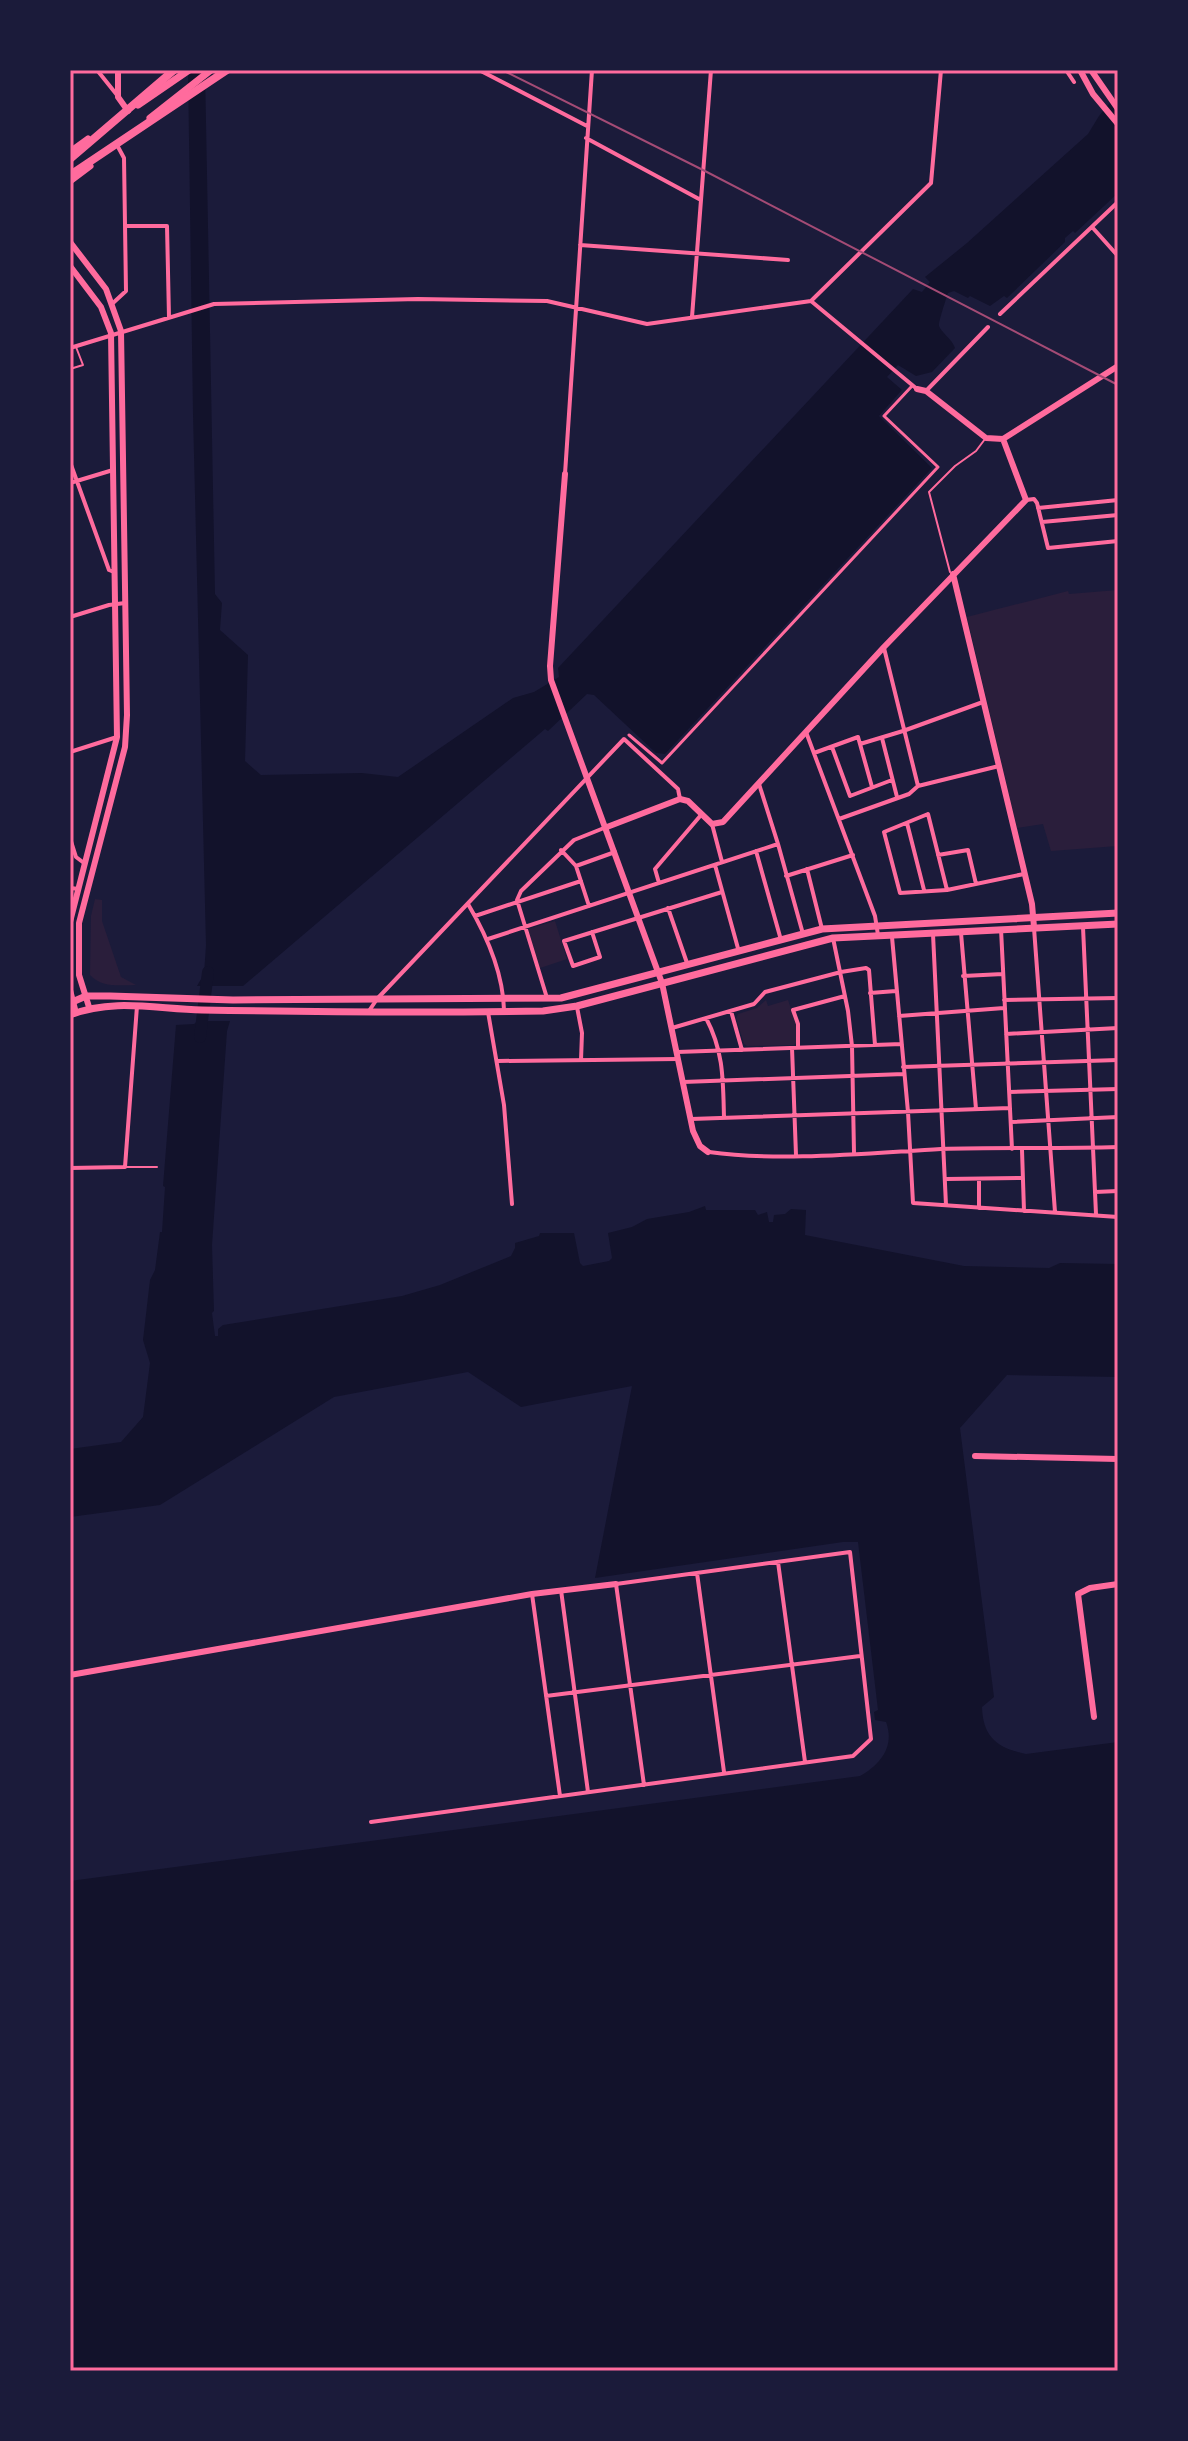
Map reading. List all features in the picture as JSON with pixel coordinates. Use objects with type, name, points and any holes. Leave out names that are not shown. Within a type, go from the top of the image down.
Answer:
[{"type":"highway","points":[[70,159],[174,70]]},
{"type":"highway","points":[[70,175],[227,70]]},
{"type":"main road","points":[[70,152],[189,70]]},
{"type":"main road","points":[[70,181],[211,70]]},
{"type":"main road","points":[[71,1002],[86,996],[199,1000],[561,998],[822,929],[1118,913]]},
{"type":"main road","points":[[73,1014],[89,1007],[137,1006],[199,1010],[543,1011],[577,1006],[833,938],[1118,924]]},
{"type":"street","points":[[97,70],[128,111]]},
{"type":"street","points":[[118,70],[118,97]]},
{"type":"street","points":[[479,70],[587,126]]},
{"type":"street","points":[[592,70],[551,680],[662,983],[691,1119],[700,1146],[708,1152],[729,1155],[1118,1147]]},
{"type":"street","points":[[692,317],[711,70]]},
{"type":"street","points":[[73,347],[214,304],[418,299],[547,301],[647,324],[811,301],[931,183],[941,70]]},
{"type":"street","points":[[1066,70],[1074,82]]},
{"type":"street","points":[[1080,70],[1093,94],[1118,124]]},
{"type":"street","points":[[1091,70],[1118,109]]},
{"type":"street","points":[[586,138],[699,199]]},
{"type":"street","points":[[113,303],[126,291],[124,158],[117,145]]},
{"type":"street","points":[[1000,314],[1118,202]]},
{"type":"street","points":[[125,226],[167,226],[169,317]]},
{"type":"street","points":[[1092,227],[1118,256]]},
{"type":"street","points":[[70,242],[106,289],[121,331],[121,603],[125,747],[79,923],[79,975],[89,1007]]},
{"type":"street","points":[[580,245],[788,260]]},
{"type":"street","points":[[70,266],[101,307],[111,333],[116,573],[121,603],[117,737],[70,922]]},
{"type":"street","points":[[811,301],[896,373],[914,387],[926,391],[986,438],[1003,439],[1118,366]]},
{"type":"street","points":[[926,391],[988,327]]},
{"type":"street","points":[[1110,371],[1118,375]]},
{"type":"street","points":[[629,735],[662,763],[938,467],[884,416],[914,387]]},
{"type":"street","points":[[1003,439],[1026,500]]},
{"type":"street","points":[[70,462],[109,570],[116,573]]},
{"type":"street","points":[[70,483],[113,470]]},
{"type":"street","points":[[712,824],[723,822],[884,647],[1026,500],[1034,499],[1048,548],[1118,541]]},
{"type":"street","points":[[1038,508],[1118,500]]},
{"type":"street","points":[[1089,503],[1089,517]]},
{"type":"street","points":[[1042,522],[1118,515]]},
{"type":"street","points":[[953,574],[1033,916],[1055,1212]]},
{"type":"street","points":[[70,617],[121,603]]},
{"type":"street","points":[[884,647],[918,786]]},
{"type":"street","points":[[860,744],[983,702]]},
{"type":"street","points":[[806,732],[853,855],[878,935]]},
{"type":"street","points":[[70,752],[117,737]]},
{"type":"street","points":[[814,753],[858,737],[872,787]]},
{"type":"street","points":[[882,738],[897,798]]},
{"type":"street","points":[[369,1011],[624,739],[678,789],[680,799]]},
{"type":"street","points":[[832,746],[850,796],[892,780]]},
{"type":"street","points":[[839,819],[909,794],[918,786],[999,766]]},
{"type":"street","points":[[759,784],[803,934]]},
{"type":"street","points":[[547,998],[517,902],[521,891],[561,850],[574,840],[680,799],[688,801],[712,824],[722,862]]},
{"type":"street","points":[[659,883],[655,869],[702,814]]},
{"type":"street","points":[[947,890],[928,814],[884,832],[900,893],[947,890],[1025,874]]},
{"type":"street","points":[[907,823],[925,891]]},
{"type":"street","points":[[70,838],[76,857],[86,865]]},
{"type":"street","points":[[488,939],[778,844]]},
{"type":"street","points":[[561,850],[576,866],[589,906]]},
{"type":"street","points":[[938,855],[968,850],[976,884]]},
{"type":"street","points":[[756,851],[781,940]]},
{"type":"street","points":[[576,866],[616,852]]},
{"type":"street","points":[[786,876],[853,855]]},
{"type":"street","points":[[714,865],[739,952]]},
{"type":"street","points":[[807,869],[822,929]]},
{"type":"street","points":[[475,916],[581,881]]},
{"type":"street","points":[[70,888],[79,889]]},
{"type":"street","points":[[592,932],[600,957],[573,966],[564,941],[592,932],[637,918],[668,908],[722,892]]},
{"type":"street","points":[[468,904],[488,939],[504,999],[504,1012]]},
{"type":"street","points":[[668,908],[688,966]]},
{"type":"street","points":[[1083,925],[1096,1215]]},
{"type":"street","points":[[1001,929],[1012,1149]]},
{"type":"street","points":[[961,931],[976,1109]]},
{"type":"street","points":[[933,932],[946,1206]]},
{"type":"street","points":[[892,934],[913,1203],[1118,1217]]},
{"type":"street","points":[[833,938],[852,1046],[854,1153]]},
{"type":"street","points":[[672,1028],[754,1004],[765,992],[841,972],[869,970],[875,1045]]},
{"type":"street","points":[[963,976],[1003,974]]},
{"type":"street","points":[[70,990],[73,1014]]},
{"type":"street","points":[[870,993],[897,991]]},
{"type":"street","points":[[796,1155],[793,1078],[798,1024],[793,1010],[845,996]]},
{"type":"street","points":[[1004,1000],[1118,998]]},
{"type":"street","points":[[70,1168],[125,1167],[137,1006]]},
{"type":"street","points":[[577,1006],[582,1033],[581,1060]]},
{"type":"street","points":[[899,1016],[1005,1007]]},
{"type":"street","points":[[731,1011],[742,1050]]},
{"type":"street","points":[[488,1012],[504,1105],[512,1204]]},
{"type":"street","points":[[706,1018],[722,1055],[724,1118]]},
{"type":"street","points":[[1006,1034],[1118,1028]]},
{"type":"street","points":[[498,1061],[581,1060],[719,1050],[902,1044]]},
{"type":"street","points":[[903,1067],[1118,1060]]},
{"type":"street","points":[[683,1082],[904,1074]]},
{"type":"street","points":[[1009,1092],[1118,1089]]},
{"type":"street","points":[[691,1119],[1010,1108]]},
{"type":"street","points":[[1011,1122],[1118,1117]]},
{"type":"street","points":[[1022,1149],[1024,1211]]},
{"type":"street","points":[[946,1179],[1023,1178]]},
{"type":"street","points":[[979,1179],[979,1208]]},
{"type":"street","points":[[1095,1192],[1118,1191]]},
{"type":"street","points":[[975,1456],[1118,1459]]},
{"type":"street","points":[[70,1675],[532,1594],[850,1552],[871,1739],[853,1756],[371,1822]]},
{"type":"street","points":[[778,1562],[805,1762]]},
{"type":"street","points":[[697,1573],[724,1774]]},
{"type":"street","points":[[616,1584],[644,1785]]},
{"type":"street","points":[[1094,1717],[1078,1594],[1090,1588],[1118,1584]]},
{"type":"street","points":[[561,1590],[588,1792]]},
{"type":"street","points":[[532,1594],[560,1796]]},
{"type":"street","points":[[546,1696],[860,1656]]},
{"type":"lane","points":[[70,369],[83,365],[73,347]]},
{"type":"lane","points":[[953,574],[948,571],[929,492],[955,466],[976,451],[986,438]]},
{"type":"lane","points":[[125,1167],[157,1167]]},
{"type":"shaded area","points":[[188,70],[205,70],[215,594],[222,603],[220,630],[248,655],[245,761],[261,775],[362,773],[398,777],[513,698],[534,692],[559,677],[558,668],[913,289],[922,292],[930,282],[925,277],[1088,134],[1118,93],[1118,193],[1075,233],[1073,231],[1065,238],[1065,242],[1007,298],[1004,296],[990,306],[954,291],[948,293],[939,326],[955,348],[932,372],[916,376],[898,365],[887,377],[902,390],[879,416],[932,468],[665,754],[656,753],[594,695],[587,694],[548,731],[545,729],[243,986],[197,986],[204,974],[206,945]]},
{"type":"shaded area","points":[[1118,590],[1118,846],[1051,851],[1043,824],[1017,828],[967,617],[1068,591],[1069,594]]},
{"type":"shaded area","points":[[95,899],[102,900],[102,921],[121,977],[136,985],[105,984],[90,975],[91,916]]},
{"type":"shaded area","points":[[555,921],[567,959],[540,968],[528,929]]},
{"type":"shaded area","points":[[766,1000],[768,1006],[788,1000],[796,1024],[794,1045],[744,1044],[736,1018],[738,1014],[757,1008]]},
{"type":"shaded area","points":[[230,1021],[212,1245],[215,1336],[218,1336],[218,1329],[223,1325],[402,1296],[440,1285],[511,1256],[515,1243],[539,1236],[540,1233],[574,1233],[583,1266],[609,1261],[612,1258],[608,1233],[632,1227],[647,1219],[705,1206],[706,1210],[755,1210],[758,1215],[767,1212],[769,1222],[773,1222],[774,1215],[785,1214],[791,1209],[806,1210],[805,1235],[964,1266],[1049,1268],[1060,1263],[1118,1264],[1118,1377],[1007,1375],[960,1428],[994,1697],[982,1707],[985,1726],[994,1740],[1026,1754],[1118,1742],[1118,2371],[70,2371],[70,1881],[860,1776],[880,1760],[889,1739],[886,1722],[875,1720],[874,1712],[878,1710],[858,1542],[595,1578],[632,1386],[521,1407],[468,1372],[334,1397],[160,1505],[70,1517],[70,1449],[121,1442],[143,1417],[150,1363],[143,1340],[150,1280],[155,1270],[162,1232],[176,1025]]},
{"type":"waterway","points":[[200,1037],[208,972]]},
{"type":"railway","points":[[502,70],[703,170],[1118,385]]}]
